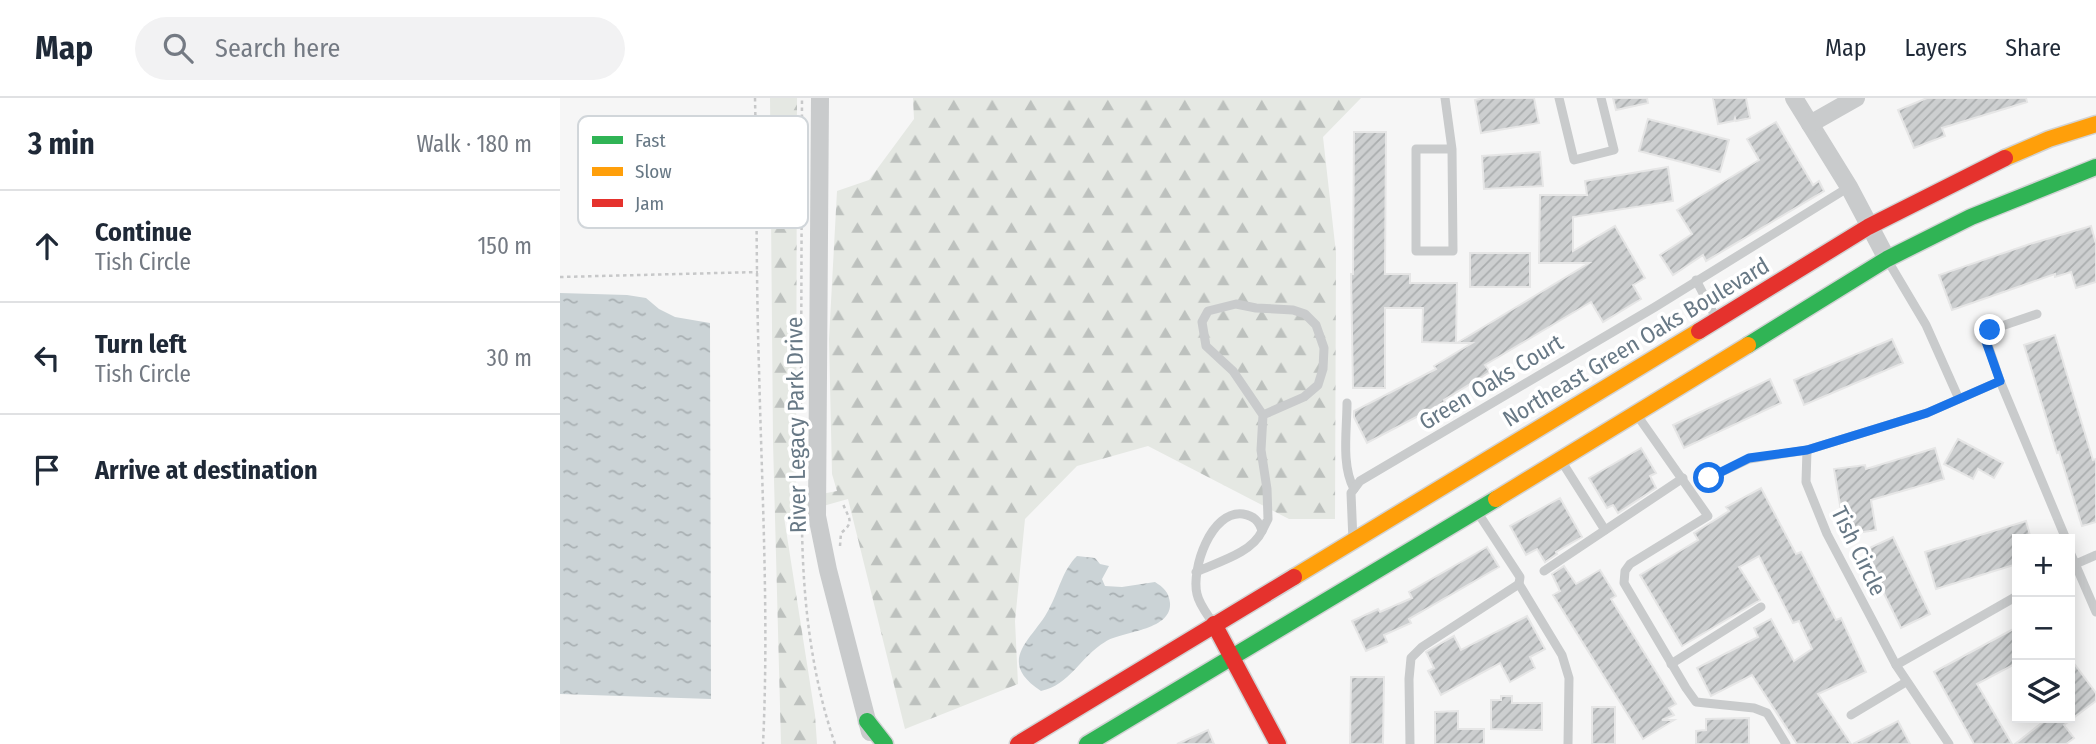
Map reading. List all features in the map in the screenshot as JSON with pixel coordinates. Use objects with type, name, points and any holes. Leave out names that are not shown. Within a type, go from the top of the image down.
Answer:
[{"type":"main road","name":"Northeast Green Oaks Boulevard","points":[[1087,744],[1231,656],[1717,319],[1868,227],[1983,168],[2049,139],[2096,124]]},
{"type":"main road","name":"Northeast Green Oaks Boulevard","points":[[1018,744],[1353,543],[1466,495],[1561,461],[1886,259],[1971,217],[2096,167]]},
{"type":"main road","points":[[1214,624],[1278,744]]},
{"type":"main road","points":[[859,744],[867,721]]},
{"type":"main road","points":[[867,721],[885,744]]},
{"type":"street","name":"River Legacy Park Drive","points":[[820,98],[817,516],[828,570],[873,744]]},
{"type":"street","points":[[1794,98],[1849,187],[1886,259]]},
{"type":"street","points":[[1810,124],[1856,98]]},
{"type":"lane","points":[[1445,98],[1452,149],[1452,251],[1416,251],[1416,149],[1452,149]]},
{"type":"lane","points":[[1559,98],[1574,160],[1614,150],[1601,98]]},
{"type":"lane","name":"Green Oaks Court","points":[[1354,489],[1360,481],[1849,187]]},
{"type":"lane","points":[[1886,259],[1926,325],[1959,399]]},
{"type":"lane","points":[[1696,280],[1717,319]]},
{"type":"lane","points":[[1196,572],[1258,541],[1268,519],[1261,450],[1264,415],[1233,371],[1206,346],[1202,321],[1208,311],[1236,304],[1293,310],[1305,314],[1316,325],[1324,348],[1324,369],[1318,385],[1304,397],[1264,415]]},
{"type":"lane","points":[[2037,314],[1990,330],[1984,336],[2064,534]]},
{"type":"lane","points":[[1709,478],[1749,458],[1807,450],[1927,413],[2000,381]]},
{"type":"lane","points":[[1347,403],[1346,466],[1354,489],[1351,493],[1353,543]]},
{"type":"lane","points":[[1636,413],[1708,516],[1630,564],[1625,570],[1624,583],[1696,702],[1754,708],[1766,713],[1786,744]]},
{"type":"lane","name":"Tish Circle","points":[[1807,450],[1806,482],[1827,534],[1896,665],[1949,744]]},
{"type":"lane","points":[[1561,461],[1605,530]]},
{"type":"lane","points":[[1544,571],[1683,478]]},
{"type":"lane","points":[[1466,495],[1520,577],[1519,584],[1562,655],[1569,678],[1568,744]]},
{"type":"lane","points":[[1214,624],[1198,598],[1196,572],[1212,531],[1223,519],[1239,513],[1250,515],[1260,522],[1262,531]]},
{"type":"lane","points":[[2075,565],[2096,555]]},
{"type":"lane","points":[[2075,572],[2096,612]]},
{"type":"lane","points":[[1410,744],[1411,658],[1422,647],[1519,584]]},
{"type":"lane","points":[[1896,665],[2015,597]]},
{"type":"lane","points":[[1671,664],[1761,607]]},
{"type":"lane","points":[[1851,715],[1906,682]]},
{"type":"path","points":[[755,98],[755,116]]},
{"type":"path","points":[[757,228],[765,564],[766,692],[763,744]]},
{"type":"path","points":[[560,277],[758,272]]},
{"type":"green space","points":[[770,98],[797,98],[797,116],[770,116]]},
{"type":"green space","points":[[913,98],[1361,98],[1323,137],[1336,253],[1335,519],[1289,519],[1148,446],[1077,466],[1025,519],[1015,621],[1018,684],[905,729],[848,499],[784,517],[815,715],[817,744],[781,744],[773,442],[771,228],[797,228],[796,499],[837,491],[832,474],[829,339],[837,191],[869,180],[914,119]]},
{"type":"water","points":[[560,293],[646,298],[675,317],[710,323],[711,699],[560,694]]},
{"type":"water","points":[[1077,556],[1095,558],[1100,564],[1109,566],[1102,579],[1105,586],[1122,587],[1155,582],[1168,596],[1168,612],[1155,625],[1105,642],[1068,677],[1041,691],[1027,680],[1020,669],[1019,659],[1027,640],[1049,609],[1064,575]]},
{"type":"building","points":[[1534,98],[1539,123],[1481,133],[1475,100]]},
{"type":"building","points":[[1613,98],[1647,98],[1648,103],[1616,110]]},
{"type":"building","points":[[1713,98],[1746,98],[1750,118],[1736,121],[1735,118],[1734,121],[1718,124]]},
{"type":"building","points":[[1927,98],[2026,98],[2027,102],[1942,128],[1945,136],[1914,148],[1898,110]]},
{"type":"building","points":[[1648,119],[1729,140],[1720,172],[1639,151]]},
{"type":"building","points":[[1776,122],[1813,185],[1819,181],[1824,191],[1706,261],[1703,255],[1673,275],[1660,255],[1692,234],[1677,210],[1759,160],[1747,139]]},
{"type":"building","points":[[1354,132],[1386,132],[1385,274],[1410,274],[1410,283],[1457,283],[1456,343],[1422,342],[1423,308],[1385,308],[1385,388],[1353,388],[1351,274]]},
{"type":"building","points":[[1540,152],[1543,186],[1484,189],[1482,156]]},
{"type":"building","points":[[1668,167],[1673,201],[1573,217],[1573,251],[1615,226],[1645,278],[1633,285],[1641,299],[1603,322],[1591,302],[1485,365],[1490,372],[1444,400],[1445,402],[1367,443],[1354,417],[1354,411],[1436,369],[1434,366],[1472,343],[1457,343],[1589,263],[1539,263],[1540,195],[1587,195],[1585,181]]},
{"type":"building","points":[[2091,226],[2096,244],[2096,282],[2076,288],[2071,272],[2055,277],[2055,274],[1952,310],[1939,275]]},
{"type":"building","points":[[1470,253],[1530,253],[1530,287],[1470,287]]},
{"type":"building","points":[[2055,335],[2093,460],[2096,459],[2096,522],[2082,526],[2024,345]]},
{"type":"building","points":[[1892,339],[1903,363],[1804,405],[1794,380]]},
{"type":"building","points":[[1770,379],[1781,403],[1684,448],[1673,425]]},
{"type":"building","points":[[1958,439],[2003,463],[1994,478],[1978,469],[1973,479],[1944,464]]},
{"type":"building","points":[[1641,448],[1656,473],[1650,476],[1656,488],[1618,513],[1613,505],[1607,508],[1589,478]]},
{"type":"building","points":[[1935,448],[1944,479],[1871,500],[1876,530],[1845,535],[1834,469],[1865,465],[1866,469]]},
{"type":"building","points":[[1761,488],[1796,554],[1801,552],[1836,620],[1841,618],[1866,672],[1818,694],[1851,744],[1797,744],[1752,675],[1711,696],[1697,668],[1758,637],[1754,628],[1771,619],[1794,661],[1812,649],[1799,621],[1793,623],[1759,556],[1739,567],[1760,600],[1682,646],[1640,575],[1698,540],[1694,533],[1729,511],[1726,507]]},
{"type":"building","points":[[1560,498],[1582,537],[1556,552],[1557,554],[1545,562],[1537,549],[1526,555],[1510,526]]},
{"type":"building","points":[[2026,521],[2030,534],[2012,534],[2012,566],[1936,589],[1925,552]]},
{"type":"building","points":[[1893,537],[1930,614],[1901,628],[1863,551]]},
{"type":"building","points":[[1487,547],[1499,567],[1409,619],[1411,623],[1384,635],[1387,642],[1366,651],[1352,621],[1412,598],[1409,592]]},
{"type":"building","points":[[1564,566],[1576,584],[1600,570],[1616,596],[1611,599],[1676,704],[1669,708],[1674,715],[1662,720],[1674,720],[1643,739],[1553,595],[1560,591],[1552,574]]},
{"type":"building","points":[[1527,616],[1545,649],[1530,657],[1535,668],[1510,682],[1500,663],[1441,695],[1428,671],[1434,668],[1426,652],[1454,636],[1461,650]]},
{"type":"building","points":[[2012,630],[2012,666],[1977,684],[2012,744],[1974,744],[1934,672]]},
{"type":"building","points":[[2075,665],[2096,693],[2096,701],[2075,717]]},
{"type":"building","points":[[1351,677],[1384,677],[1383,744],[1350,744]]},
{"type":"building","points":[[1501,696],[1512,696],[1512,703],[1542,703],[1542,730],[1491,729],[1491,700],[1501,700]]},
{"type":"building","points":[[1592,707],[1615,707],[1615,744],[1592,744]]},
{"type":"building","points":[[1458,711],[1458,729],[1484,729],[1484,744],[1435,744],[1435,712]]},
{"type":"building","points":[[1749,718],[1749,744],[1696,744],[1696,731],[1706,730],[1706,719]]},
{"type":"building","points":[[1898,721],[1910,744],[1853,744]]},
{"type":"building","points":[[2042,723],[2067,723],[2064,725],[2074,738],[2066,744],[2015,744]]},
{"type":"building","points":[[1208,730],[1214,744],[1177,744]]},
{"type":"traffic: fast","points":[[1748,345],[1887,259],[1971,217],[2096,167]]},
{"type":"traffic: fast","points":[[1087,744],[1496,499]]},
{"type":"traffic: fast","points":[[867,721],[885,744]]},
{"type":"traffic: slow","points":[[2005,158],[2049,139],[2096,124]]},
{"type":"traffic: slow","points":[[1294,577],[1699,331]]},
{"type":"traffic: slow","points":[[1496,499],[1748,345]]},
{"type":"traffic: jam","points":[[1699,331],[1868,227],[2005,158]]},
{"type":"traffic: jam","points":[[1018,744],[1294,577]]},
{"type":"traffic: jam","points":[[1214,624],[1278,744]]},
{"type":"route","points":[[1709,478],[1749,458],[1807,450],[1927,413],[2000,381],[1984,336],[1990,330]]}]
